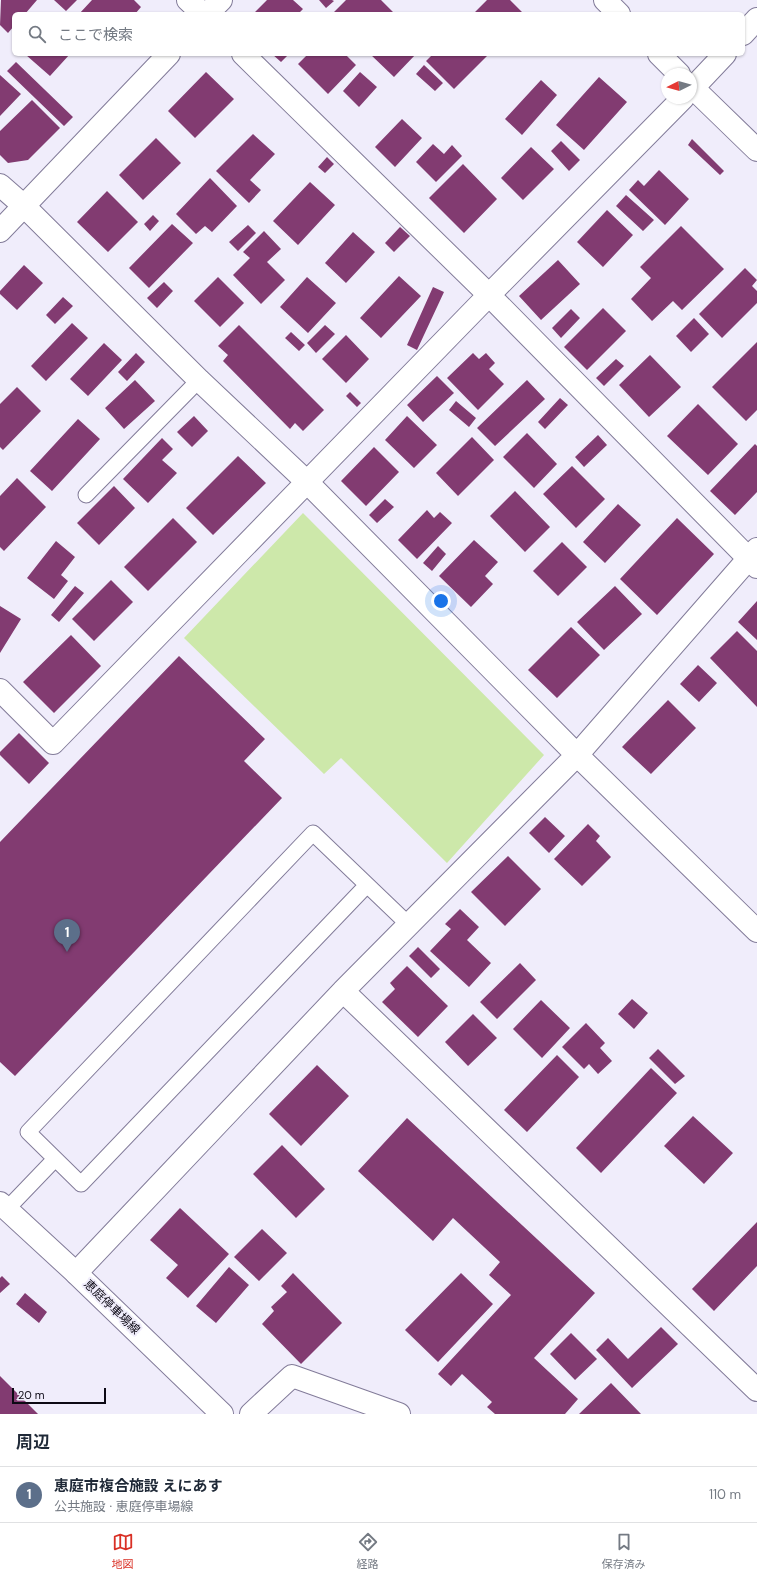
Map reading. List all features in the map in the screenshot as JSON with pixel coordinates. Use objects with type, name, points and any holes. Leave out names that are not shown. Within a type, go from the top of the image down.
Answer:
[{"type":"street","points":[[188,0],[200,12]]},
{"type":"street","points":[[210,12],[221,0]]},
{"type":"street","points":[[605,0],[617,12]]},
{"type":"street","points":[[0,231],[167,56]]},
{"type":"street","points":[[76,1273],[343,991],[577,755],[754,558],[489,294],[245,56]]},
{"type":"street","points":[[661,56],[671,68]]},
{"type":"street","points":[[697,78],[723,56]]},
{"type":"street","points":[[697,96],[757,150]]},
{"type":"street","points":[[0,690],[53,743],[489,294],[671,104]]},
{"type":"street","points":[[0,185],[24,206],[199,380],[307,482],[577,755],[757,931]]},
{"type":"street","points":[[343,991],[757,1390]]},
{"type":"street","name":"恵庭停車場線","points":[[4,1206],[76,1273],[222,1414]]},
{"type":"street","points":[[251,1414],[292,1376],[399,1414]]},
{"type":"lane","points":[[86,495],[199,380]]},
{"type":"lane","points":[[367,885],[81,1184],[28,1132],[313,833],[409,925]]},
{"type":"lane","points":[[4,1206],[55,1159]]},
{"type":"green space","points":[[303,513],[544,755],[447,863],[341,758],[324,774],[184,638]]},
{"type":"building","points":[[1,0],[37,0],[27,12],[12,12],[12,28],[8,33],[0,25]]},
{"type":"building","points":[[54,0],[77,0],[66,11]]},
{"type":"building","points":[[92,0],[134,0],[141,7],[137,12],[81,12]]},
{"type":"building","points":[[267,0],[293,0],[303,9],[300,12],[255,12]]},
{"type":"building","points":[[319,0],[332,0],[334,1],[326,8]]},
{"type":"building","points":[[346,0],[381,0],[393,12],[334,12]]},
{"type":"building","points":[[487,0],[510,0],[522,12],[475,12]]},
{"type":"building","points":[[27,56],[68,56],[50,76]]},
{"type":"building","points":[[274,56],[287,56],[281,62]]},
{"type":"building","points":[[306,56],[347,56],[356,65],[328,94],[298,64]]},
{"type":"building","points":[[372,56],[414,56],[394,77]]},
{"type":"building","points":[[431,56],[487,56],[454,89],[426,61]]},
{"type":"building","points":[[16,62],[73,117],[64,126],[7,71]]},
{"type":"building","points":[[424,65],[443,83],[435,91],[416,74]]},
{"type":"building","points":[[206,72],[234,99],[195,138],[168,111]]},
{"type":"building","points":[[360,72],[377,87],[359,107],[343,91]]},
{"type":"building","points":[[0,75],[21,94],[0,116]]},
{"type":"building","points":[[599,77],[627,102],[584,150],[556,125]]},
{"type":"building","points":[[541,80],[557,95],[522,135],[505,119]]},
{"type":"building","points":[[32,100],[60,128],[28,160],[8,163],[0,155],[0,131]]},
{"type":"building","points":[[402,119],[422,138],[395,167],[375,147]]},
{"type":"building","points":[[253,134],[275,154],[250,180],[261,190],[249,203],[216,171]]},
{"type":"building","points":[[156,138],[181,163],[143,200],[119,175]]},
{"type":"building","points":[[692,139],[724,171],[720,175],[688,145]]},
{"type":"building","points":[[561,141],[580,160],[569,171],[551,151]]},
{"type":"building","points":[[433,144],[444,154],[452,145],[462,156],[436,182],[416,162]]},
{"type":"building","points":[[531,147],[554,169],[523,200],[501,178]]},
{"type":"building","points":[[327,157],[334,164],[325,173],[318,167]]},
{"type":"building","points":[[463,164],[497,199],[464,233],[429,198]]},
{"type":"building","points":[[659,170],[689,199],[665,225],[629,190],[638,180],[644,186]]},
{"type":"building","points":[[210,178],[237,206],[212,232],[205,226],[196,234],[176,214]]},
{"type":"building","points":[[310,182],[335,205],[298,245],[273,221]]},
{"type":"building","points":[[107,191],[138,222],[108,252],[77,222]]},
{"type":"building","points":[[626,195],[654,220],[643,231],[616,206]]},
{"type":"building","points":[[607,210],[633,235],[603,267],[577,242]]},
{"type":"building","points":[[153,215],[159,221],[150,231],[144,224]]},
{"type":"building","points":[[172,224],[193,243],[149,288],[129,268]]},
{"type":"building","points":[[248,225],[256,233],[238,251],[229,242]]},
{"type":"building","points":[[681,226],[724,269],[682,310],[673,301],[652,321],[631,299],[651,278],[640,267]]},
{"type":"building","points":[[400,227],[410,236],[394,252],[385,243]]},
{"type":"building","points":[[264,231],[281,249],[267,262],[285,280],[261,304],[233,275],[250,258],[243,252]]},
{"type":"building","points":[[353,232],[375,252],[346,283],[325,263]]},
{"type":"building","points":[[558,260],[580,284],[541,320],[519,296]]},
{"type":"building","points":[[24,265],[43,283],[17,310],[0,294],[0,291]]},
{"type":"building","points":[[745,268],[757,280],[752,286],[757,291],[757,303],[722,338],[699,314]]},
{"type":"building","points":[[399,276],[421,296],[381,338],[360,318]]},
{"type":"building","points":[[218,277],[244,303],[220,327],[194,301]]},
{"type":"building","points":[[307,277],[336,303],[308,333],[280,307]]},
{"type":"building","points":[[164,282],[173,291],[157,308],[147,298]]},
{"type":"building","points":[[433,287],[444,292],[417,350],[407,345]]},
{"type":"building","points":[[63,297],[73,306],[55,324],[46,315]]},
{"type":"building","points":[[603,308],[626,331],[587,370],[564,347]]},
{"type":"building","points":[[571,309],[580,318],[561,338],[552,328]]},
{"type":"building","points":[[694,318],[709,334],[691,352],[676,336]]},
{"type":"building","points":[[72,323],[88,338],[46,381],[31,366]]},
{"type":"building","points":[[239,325],[324,410],[303,431],[295,423],[290,429],[223,361],[228,355],[218,346]]},
{"type":"building","points":[[325,325],[335,334],[316,353],[307,343]]},
{"type":"building","points":[[291,332],[305,345],[299,351],[285,338]]},
{"type":"building","points":[[346,335],[369,359],[346,383],[322,359]]},
{"type":"building","points":[[757,342],[757,410],[746,421],[712,387]]},
{"type":"building","points":[[104,343],[122,360],[88,396],[70,379]]},
{"type":"building","points":[[136,353],[145,362],[127,381],[118,372]]},
{"type":"building","points":[[473,353],[479,359],[486,353],[495,363],[489,369],[504,384],[478,410],[447,378]]},
{"type":"building","points":[[650,355],[681,387],[649,417],[619,385]]},
{"type":"building","points":[[616,359],[624,366],[604,386],[596,378]]},
{"type":"building","points":[[437,376],[454,393],[423,422],[407,405]]},
{"type":"building","points":[[135,380],[155,401],[124,429],[105,408]]},
{"type":"building","points":[[527,380],[545,399],[495,446],[477,428]]},
{"type":"building","points":[[17,387],[41,411],[3,450],[0,447],[0,404]]},
{"type":"building","points":[[350,392],[361,403],[357,407],[346,396]]},
{"type":"building","points":[[560,398],[568,405],[545,429],[538,422]]},
{"type":"building","points":[[456,401],[476,418],[469,427],[449,410]]},
{"type":"building","points":[[698,404],[738,444],[708,475],[667,436]]},
{"type":"building","points":[[194,416],[208,431],[192,447],[177,432]]},
{"type":"building","points":[[407,416],[437,445],[414,468],[385,440]]},
{"type":"building","points":[[78,419],[100,439],[52,491],[30,471]]},
{"type":"building","points":[[527,433],[557,464],[534,488],[503,457]]},
{"type":"building","points":[[598,435],[607,445],[584,467],[575,457]]},
{"type":"building","points":[[472,437],[494,460],[458,496],[436,473]]},
{"type":"building","points":[[162,438],[173,449],[162,460],[177,473],[148,503],[123,479]]},
{"type":"building","points":[[755,444],[757,446],[757,492],[735,515],[710,491]]},
{"type":"building","points":[[374,447],[399,472],[366,506],[341,481]]},
{"type":"building","points":[[238,456],[266,483],[213,535],[186,508]]},
{"type":"building","points":[[572,466],[605,499],[576,528],[543,494]]},
{"type":"building","points":[[17,478],[46,507],[4,551],[0,547],[0,496]]},
{"type":"building","points":[[114,486],[135,508],[99,545],[77,523]]},
{"type":"building","points":[[515,491],[550,527],[525,552],[490,516]]},
{"type":"building","points":[[385,499],[394,507],[377,523],[369,515]]},
{"type":"building","points":[[618,504],[641,525],[605,563],[583,542]]},
{"type":"building","points":[[427,510],[434,518],[440,512],[452,523],[417,559],[398,540]]},
{"type":"building","points":[[173,518],[197,542],[148,591],[124,567]]},
{"type":"building","points":[[677,518],[714,554],[657,615],[620,579]]},
{"type":"building","points":[[474,540],[498,562],[485,576],[493,584],[471,607],[439,576]]},
{"type":"building","points":[[56,541],[75,557],[61,575],[68,581],[54,599],[27,578]]},
{"type":"building","points":[[562,542],[587,567],[558,596],[533,571]]},
{"type":"building","points":[[438,546],[446,554],[432,571],[423,563]]},
{"type":"building","points":[[111,580],[133,602],[94,641],[72,619]]},
{"type":"building","points":[[75,586],[84,593],[59,622],[51,615]]},
{"type":"building","points":[[615,586],[642,614],[604,650],[577,622]]},
{"type":"building","points":[[757,601],[757,640],[738,622]]},
{"type":"building","points":[[0,606],[21,619],[0,653]]},
{"type":"building","points":[[571,627],[600,655],[557,698],[528,670]]},
{"type":"building","points":[[737,631],[757,651],[757,707],[710,658]]},
{"type":"building","points":[[71,635],[101,666],[54,713],[23,682]]},
{"type":"building","points":[[179,656],[265,739],[244,761],[282,798],[15,1076],[0,1062],[0,842]]},
{"type":"building","points":[[698,665],[717,683],[699,702],[680,684]]},
{"type":"building","points":[[668,700],[696,728],[651,774],[622,747]]},
{"type":"building","points":[[19,733],[49,763],[29,784],[0,755],[0,752]]},
{"type":"building","points":[[545,817],[565,836],[549,853],[529,833]]},
{"type":"building","points":[[588,824],[600,836],[596,841],[611,857],[582,886],[554,859]]},
{"type":"building","points":[[508,856],[541,889],[505,926],[471,892]]},
{"type":"building","points":[[460,909],[479,927],[467,940],[491,963],[469,987],[430,951],[451,929],[445,924]]},
{"type":"building","points":[[418,947],[440,969],[431,978],[409,956]]},
{"type":"building","points":[[520,963],[536,980],[497,1019],[480,1002]]},
{"type":"building","points":[[407,966],[448,1006],[418,1037],[382,1002],[395,989],[390,983]]},
{"type":"building","points":[[632,999],[648,1013],[634,1029],[618,1014]]},
{"type":"building","points":[[541,1000],[570,1028],[542,1058],[513,1029]]},
{"type":"building","points":[[473,1014],[497,1038],[468,1066],[445,1042]]},
{"type":"building","points":[[586,1023],[605,1043],[600,1048],[612,1061],[598,1074],[589,1064],[584,1069],[562,1047]]},
{"type":"building","points":[[658,1049],[685,1076],[675,1084],[649,1058]]},
{"type":"building","points":[[557,1055],[579,1077],[527,1132],[504,1110]]},
{"type":"building","points":[[317,1065],[349,1096],[301,1146],[269,1114]]},
{"type":"building","points":[[651,1068],[677,1093],[601,1173],[576,1148]]},
{"type":"building","points":[[693,1116],[733,1153],[704,1184],[664,1146]]},
{"type":"building","points":[[407,1118],[595,1293],[534,1358],[578,1399],[565,1414],[495,1414],[487,1407],[492,1402],[462,1374],[451,1386],[438,1374],[511,1295],[489,1275],[500,1262],[453,1218],[433,1241],[358,1171]]},
{"type":"building","points":[[282,1145],[325,1189],[296,1218],[253,1174]]},
{"type":"building","points":[[180,1208],[229,1254],[188,1298],[166,1278],[178,1265],[150,1240]]},
{"type":"building","points":[[757,1222],[757,1266],[714,1311],[692,1289]]},
{"type":"building","points":[[262,1229],[287,1253],[259,1281],[234,1257]]},
{"type":"building","points":[[229,1267],[249,1285],[216,1323],[196,1306]]},
{"type":"building","points":[[293,1273],[342,1323],[301,1364],[262,1324],[274,1311],[271,1307],[287,1292],[281,1286]]},
{"type":"building","points":[[461,1273],[493,1304],[438,1362],[405,1330]]},
{"type":"building","points":[[2,1276],[10,1284],[0,1293],[0,1278]]},
{"type":"building","points":[[25,1293],[47,1312],[39,1323],[16,1304]]},
{"type":"building","points":[[661,1327],[678,1344],[632,1388],[596,1350],[608,1338],[628,1359]]},
{"type":"building","points":[[571,1333],[597,1359],[575,1380],[550,1354]]},
{"type":"building","points":[[0,1376],[38,1414],[0,1414]]},
{"type":"building","points":[[611,1383],[641,1414],[579,1414]]},
{"type":"place","name":"恵庭市複合施設 えにあす","points":[[67,952]]}]
